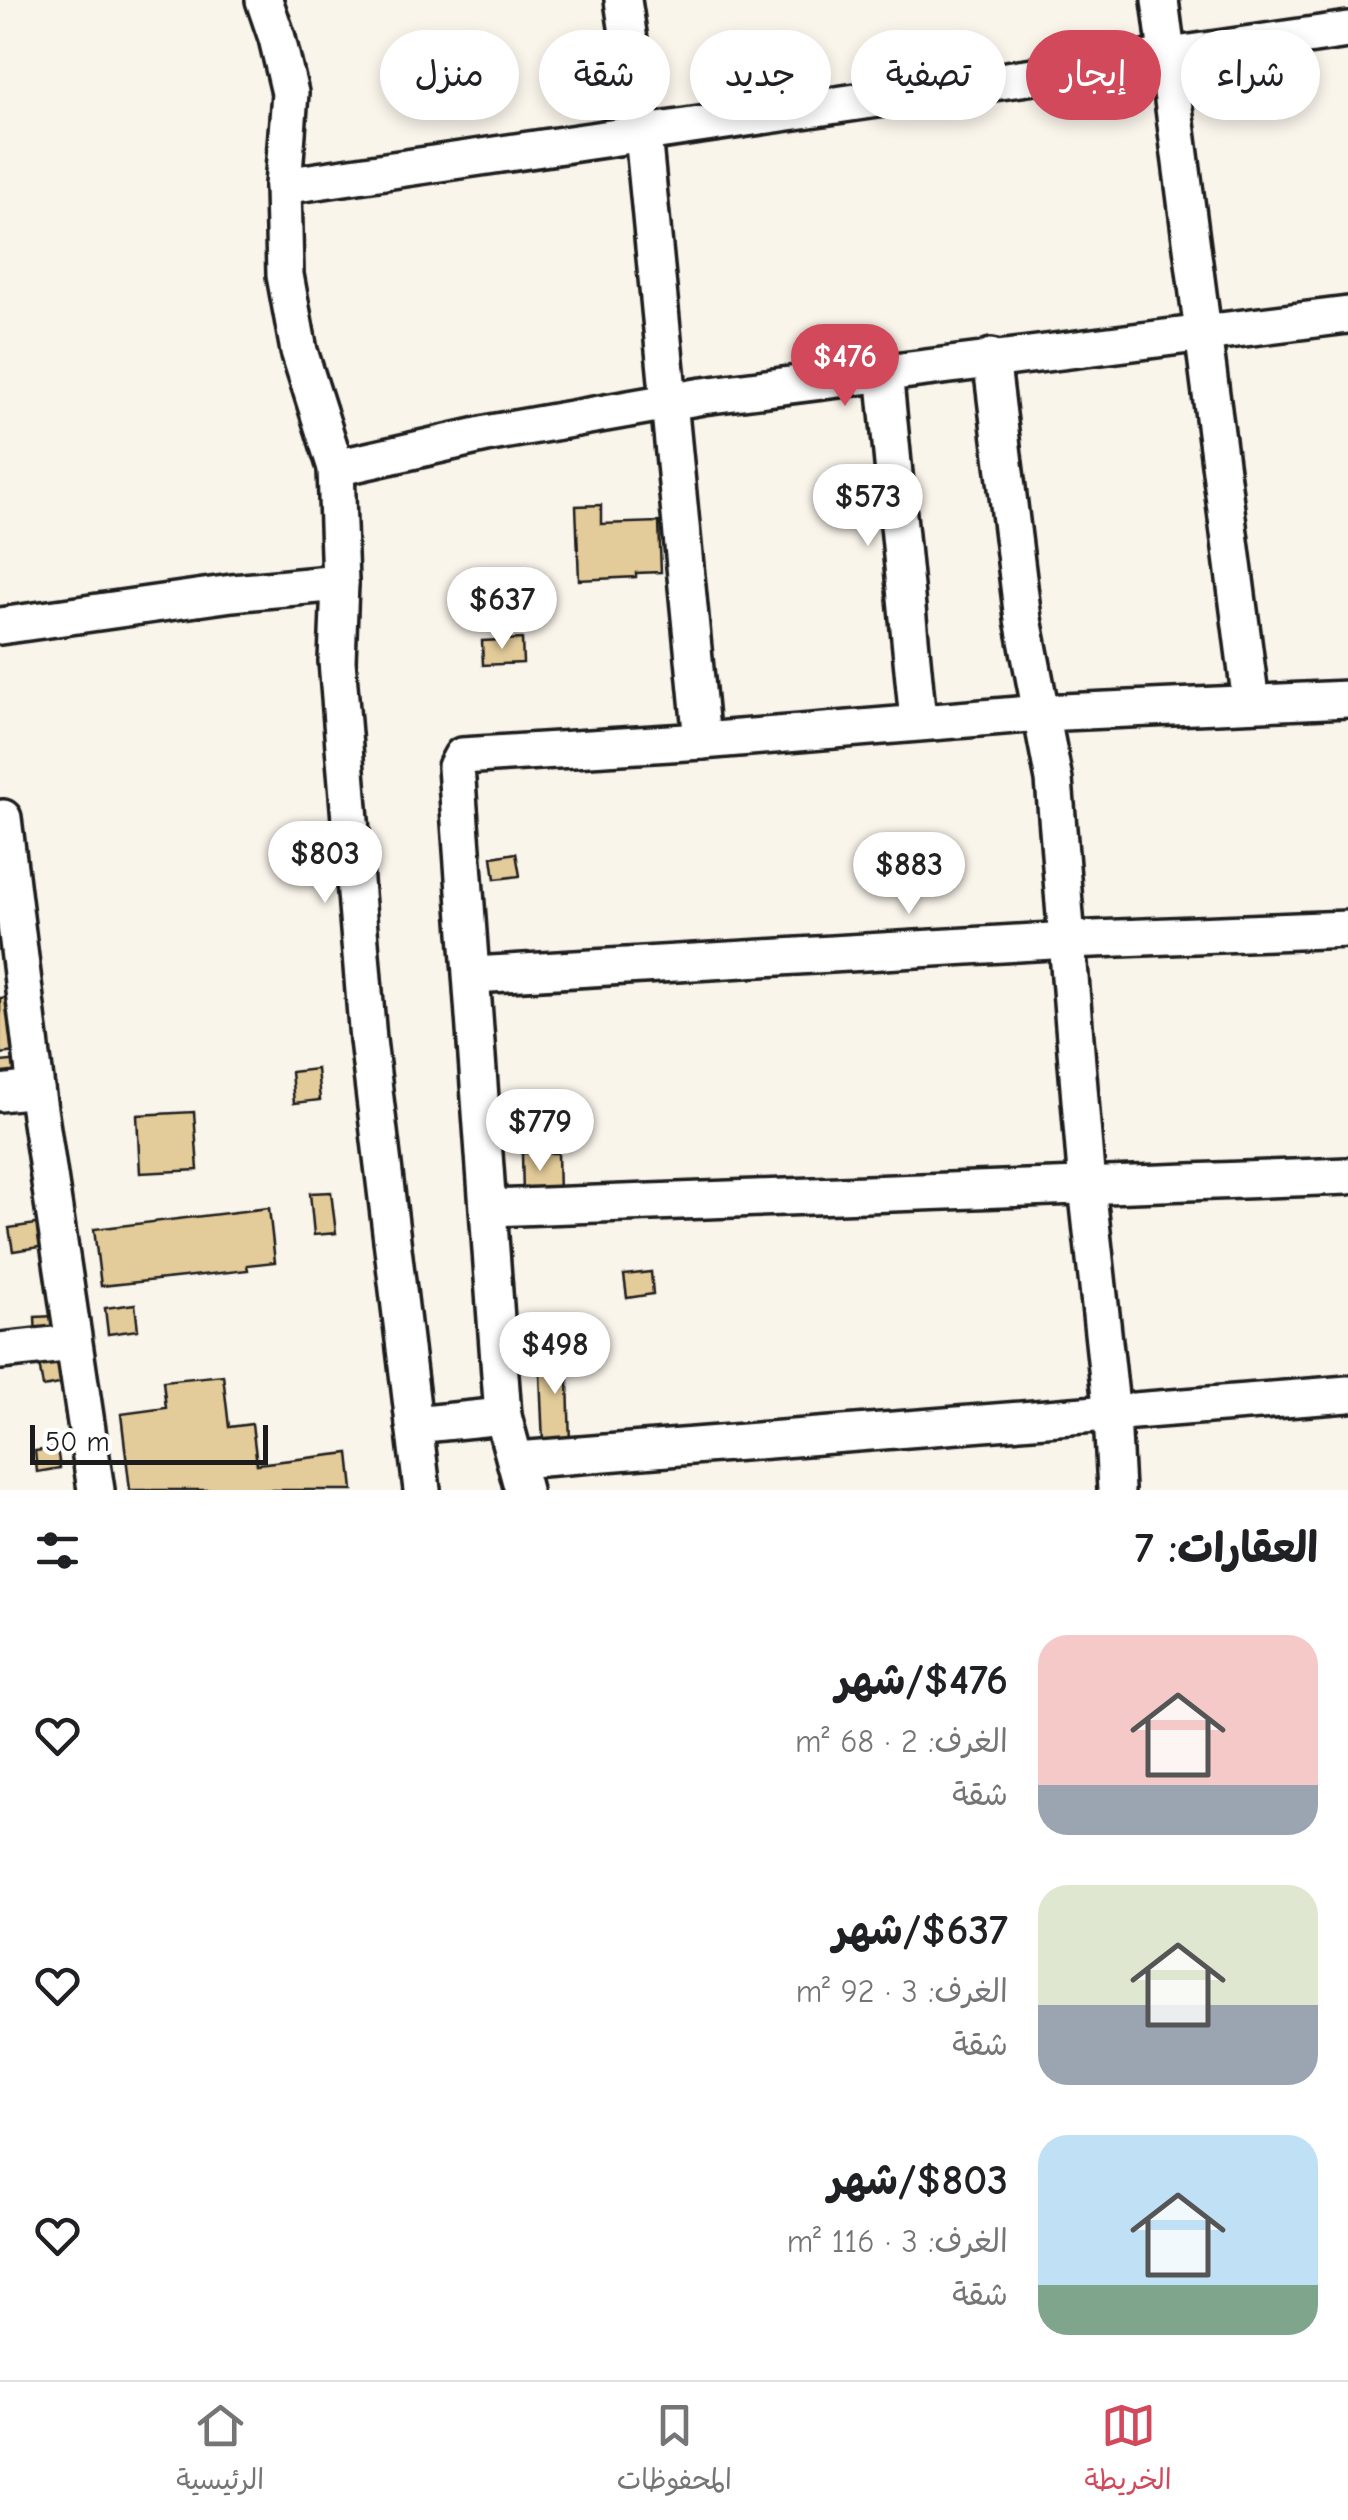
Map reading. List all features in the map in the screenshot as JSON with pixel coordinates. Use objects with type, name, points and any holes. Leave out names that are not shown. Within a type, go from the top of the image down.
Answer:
[{"type":"street","points":[[264,0],[290,93],[283,186],[289,304],[299,351],[336,468],[340,584],[337,661],[366,1024],[422,1490]]},
{"type":"street","points":[[623,0],[643,134],[702,740]]},
{"type":"street","points":[[1160,0],[1251,702]]},
{"type":"street","points":[[283,186],[1348,30]]},
{"type":"street","points":[[336,468],[492,433],[702,396],[1348,315]]},
{"type":"street","points":[[992,357],[1022,619],[1054,780],[1116,1490]]},
{"type":"street","points":[[884,371],[918,721]]},
{"type":"street","points":[[0,626],[215,596],[340,584]]},
{"type":"street","points":[[1348,700],[918,721],[462,756],[456,768],[503,1416],[520,1475],[1348,1394]]},
{"type":"street","points":[[0,818],[96,1490]]},
{"type":"street","points":[[473,975],[1068,940],[1348,929]]},
{"type":"street","points":[[0,1093],[36,1089]]},
{"type":"street","points":[[490,1208],[1348,1176]]},
{"type":"street","points":[[0,1352],[73,1344]]},
{"type":"street","points":[[414,1425],[503,1416]]},
{"type":"building","points":[[601,505],[601,524],[659,522],[661,572],[579,580],[576,506]]},
{"type":"building","points":[[522,639],[523,663],[483,665],[482,641]]},
{"type":"building","points":[[516,853],[520,876],[495,879],[492,857]]},
{"type":"building","points":[[16,996],[23,1051],[0,1054],[0,998]]},
{"type":"building","points":[[20,1060],[22,1080],[2,1082],[0,1062]]},
{"type":"building","points":[[317,1069],[320,1100],[294,1103],[291,1072]]},
{"type":"building","points":[[194,1112],[198,1170],[140,1173],[137,1115]]},
{"type":"building","points":[[522,1153],[558,1153],[559,1194],[523,1195]]},
{"type":"building","points":[[331,1192],[336,1233],[314,1235],[310,1193]]},
{"type":"building","points":[[269,1208],[275,1262],[247,1265],[248,1270],[101,1286],[94,1229]]},
{"type":"building","points":[[43,1223],[46,1246],[13,1251],[9,1228]]},
{"type":"building","points":[[651,1272],[653,1294],[627,1298],[624,1275]]},
{"type":"building","points":[[135,1304],[138,1330],[108,1334],[105,1308]]},
{"type":"building","points":[[55,1316],[57,1336],[36,1338],[35,1317]]},
{"type":"building","points":[[567,1350],[570,1443],[543,1444],[539,1351]]},
{"type":"building","points":[[61,1359],[65,1383],[43,1387],[39,1363]]},
{"type":"building","points":[[223,1375],[229,1427],[252,1424],[257,1464],[349,1453],[353,1490],[130,1490],[121,1414],[166,1408],[163,1381]]},
{"type":"building","points":[[57,1448],[60,1468],[37,1472],[35,1451]]}]
